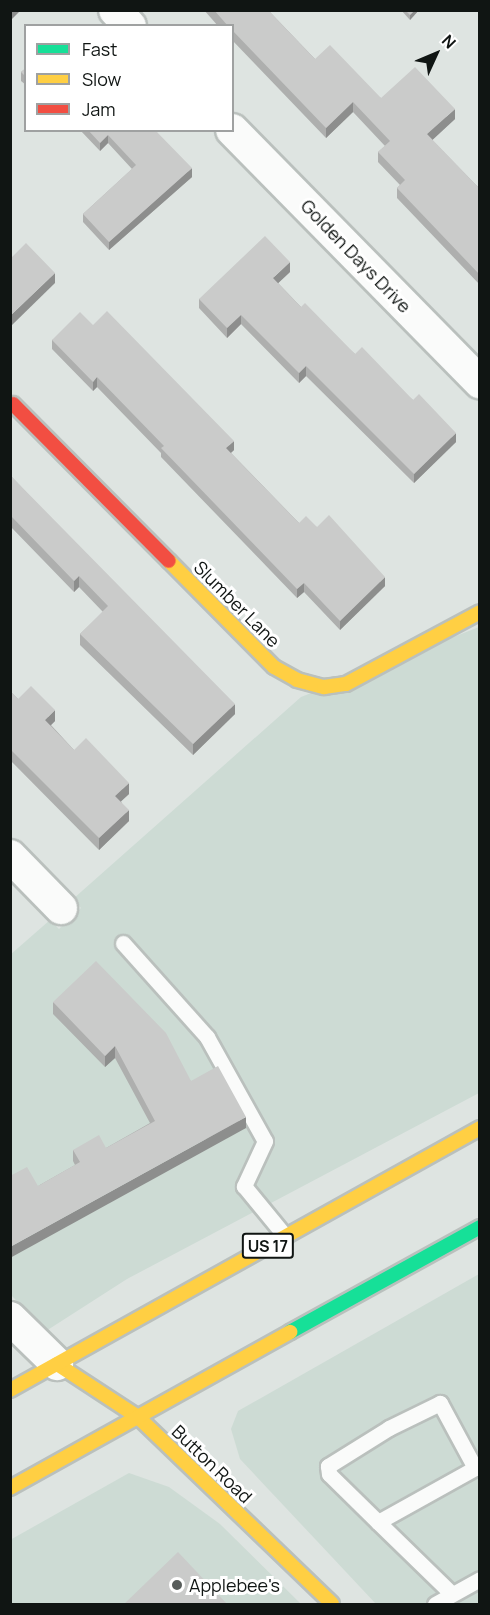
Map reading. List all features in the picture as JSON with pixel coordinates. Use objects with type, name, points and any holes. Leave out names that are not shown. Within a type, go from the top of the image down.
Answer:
[{"type":"main road","name":"Slumber Lane","points":[[13,404],[274,667],[297,680],[324,687],[346,684],[480,612]]},
{"type":"main road","name":"US 17","points":[[10,1390],[480,1128]]},
{"type":"main road","points":[[10,1488],[480,1227]]},
{"type":"main road","name":"Button Road","points":[[57,1364],[138,1417],[332,1605]]},
{"type":"street","points":[[115,10],[128,24]]},
{"type":"street","name":"Golden Days Drive","points":[[234,132],[480,382]]},
{"type":"street","points":[[10,856],[61,908]]},
{"type":"street","points":[[10,1318],[57,1364]]},
{"type":"lane","points":[[123,944],[207,1036],[265,1141],[244,1186],[285,1236]]},
{"type":"lane","points":[[378,1522],[475,1468],[440,1403],[389,1428],[328,1466],[329,1474],[378,1522],[452,1594]]},
{"type":"lane","points":[[435,1605],[480,1579]]},
{"type":"shaded area","points":[[479,627],[479,1093],[127,1279],[46,1331],[11,1295],[10,955],[50,920],[59,929],[81,908],[73,899],[301,697]]},
{"type":"shaded area","points":[[479,1274],[479,1604],[376,1604],[240,1459],[231,1429],[238,1411]]},
{"type":"shaded area","points":[[129,1473],[169,1487],[220,1524],[301,1604],[11,1604],[10,1540]]},
{"type":"building","points":[[214,10],[268,10],[315,59],[330,45],[381,98],[415,67],[455,109],[427,134],[480,189],[480,275],[397,188],[405,180],[378,152],[390,141],[353,102],[326,128],[234,32],[234,24],[226,24]]},
{"type":"building","points":[[405,10],[415,10],[410,15]]},
{"type":"building","points":[[90,132],[157,132],[192,168],[109,242],[83,214],[136,165],[108,135],[100,143]]},
{"type":"building","points":[[265,236],[290,262],[273,278],[301,307],[305,303],[355,354],[362,347],[413,400],[419,394],[456,433],[414,474],[306,366],[299,373],[241,315],[227,328],[199,299]]},
{"type":"building","points":[[26,243],[55,273],[10,316],[10,256],[12,257]]},
{"type":"building","points":[[107,311],[234,441],[226,448],[299,523],[306,516],[317,527],[329,515],[385,577],[340,621],[304,583],[297,589],[161,448],[164,446],[97,377],[93,382],[52,340],[80,312],[93,325]]},
{"type":"building","points":[[10,475],[235,704],[193,744],[80,634],[108,606],[79,576],[74,581],[10,515]]},
{"type":"building","points":[[31,686],[55,710],[45,720],[74,750],[86,738],[129,783],[115,796],[129,810],[99,838],[10,749],[10,691],[18,699]]},
{"type":"building","points":[[96,961],[166,1033],[191,1081],[218,1066],[246,1117],[10,1247],[10,1176],[27,1167],[38,1186],[80,1162],[73,1150],[99,1135],[106,1148],[155,1121],[115,1046],[105,1056],[53,1002]]},
{"type":"building","points":[[178,1552],[228,1605],[123,1605]]},
{"type":"traffic: fast","points":[[290,1332],[480,1227]]},
{"type":"traffic: slow","points":[[169,561],[274,667],[297,680],[324,687],[346,684],[480,612]]},
{"type":"traffic: slow","points":[[10,1390],[480,1128]]},
{"type":"traffic: slow","points":[[10,1488],[290,1332]]},
{"type":"traffic: slow","points":[[57,1364],[138,1417],[332,1604]]},
{"type":"traffic: jam","points":[[13,404],[169,561]]},
{"type":"place","name":"Applebee's","points":[[177,1585]]}]
